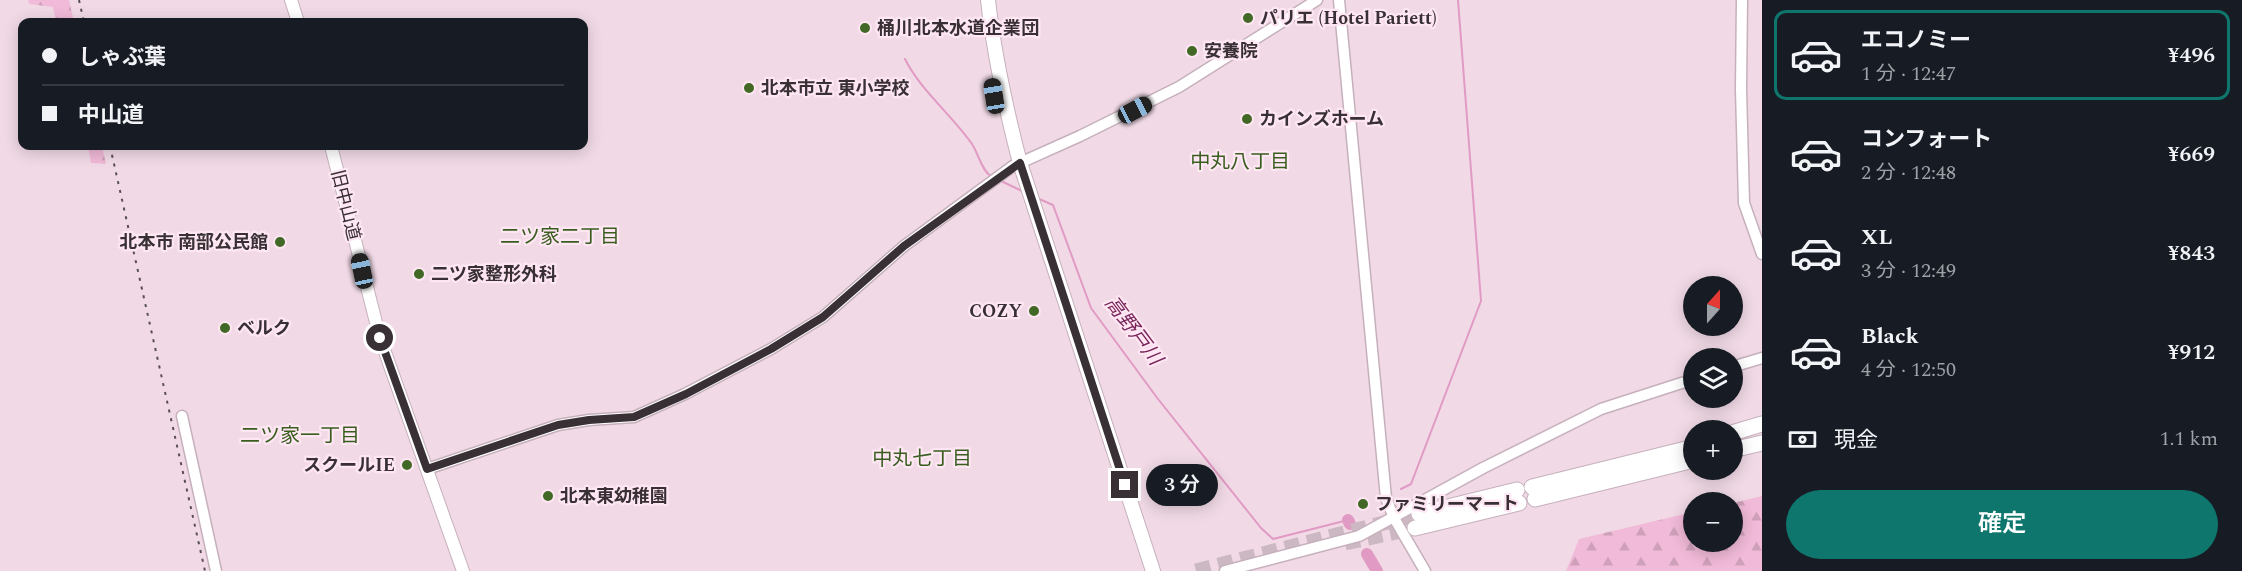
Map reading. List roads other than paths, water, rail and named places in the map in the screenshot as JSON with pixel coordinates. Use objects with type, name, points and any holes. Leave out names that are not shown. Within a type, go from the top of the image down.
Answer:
[{"type":"highway","points":[[979,0],[994,96],[1004,137],[1016,164],[1153,571]]},
{"type":"highway","points":[[988,0],[993,41],[1016,164],[1144,571]]},
{"type":"highway","points":[[1743,432],[1762,424]]},
{"type":"highway","points":[[1743,434],[1762,430]]},
{"type":"highway","points":[[1743,447],[1762,443]]},
{"type":"highway","points":[[1417,521],[1526,494],[1683,450]]},
{"type":"highway","points":[[1743,454],[1762,450]]},
{"type":"highway","points":[[1526,494],[1683,464]]},
{"type":"main road","points":[[291,0],[297,18]]},
{"type":"main road","name":"旧中山道","points":[[332,150],[380,338],[463,571]]},
{"type":"street","points":[[427,469],[558,425],[634,417],[686,394],[771,349],[823,317],[904,246],[1016,164],[1090,132],[1179,87],[1317,0]]},
{"type":"street","points":[[1339,0],[1386,498],[1394,518],[1425,571]]},
{"type":"street","points":[[1742,0],[1741,89],[1744,203],[1762,254]]},
{"type":"street","points":[[1743,364],[1762,358]]},
{"type":"street","points":[[1225,571],[1359,536],[1482,468],[1601,409],[1683,383]]},
{"type":"street","points":[[182,416],[216,571]]},
{"type":"waterway","points":[[1401,489],[1411,484],[1481,301],[1458,0]]},
{"type":"waterway","name":"高野戸川","points":[[905,59],[919,82],[972,144],[991,176]]},
{"type":"waterway","name":"高野戸川","points":[[999,180],[1024,192]]},
{"type":"waterway","name":"高野戸川","points":[[1037,198],[1053,205],[1091,308],[1158,399],[1261,528],[1273,539],[1348,520]]},
{"type":"waterway","name":"高野戸川","points":[[1348,520],[1350,524]]},
{"type":"waterway","name":"高野戸川","points":[[1367,554],[1377,571]]},
{"type":"tunnel","points":[[1196,571],[1419,514]]},
{"type":"tunnel","points":[[1345,543],[1415,528]]},
{"type":"railway","points":[[79,0],[83,18]]},
{"type":"railway","points":[[111,150],[205,571]]},
{"type":"place","name":"パリエ (Hotel Pariett)","points":[[1248,18]]},
{"type":"place","name":"桶川北本水道企業団","points":[[865,28]]},
{"type":"place","name":"安養院","points":[[1192,51]]},
{"type":"place","name":"北本市立 東小学校","points":[[749,88]]},
{"type":"place","name":"カインズホーム","points":[[1247,119]]},
{"type":"place","name":"北本市 南部公民館","points":[[280,242]]},
{"type":"place","name":"二ツ家整形外科","points":[[419,274]]},
{"type":"place","name":"COZY","points":[[1034,311]]},
{"type":"place","name":"ベルク","points":[[225,328]]},
{"type":"place","name":"スクールIE","points":[[407,465]]},
{"type":"place","name":"北本東幼稚園","points":[[548,496]]},
{"type":"place","name":"ファミリーマート","points":[[1363,504]]},
{"type":"district","name":"中丸八丁目","points":[[1240,161]]},
{"type":"district","name":"二ツ家二丁目","points":[[560,236]]},
{"type":"district","name":"二ツ家一丁目","points":[[300,435]]},
{"type":"district","name":"中丸七丁目","points":[[922,458]]}]
